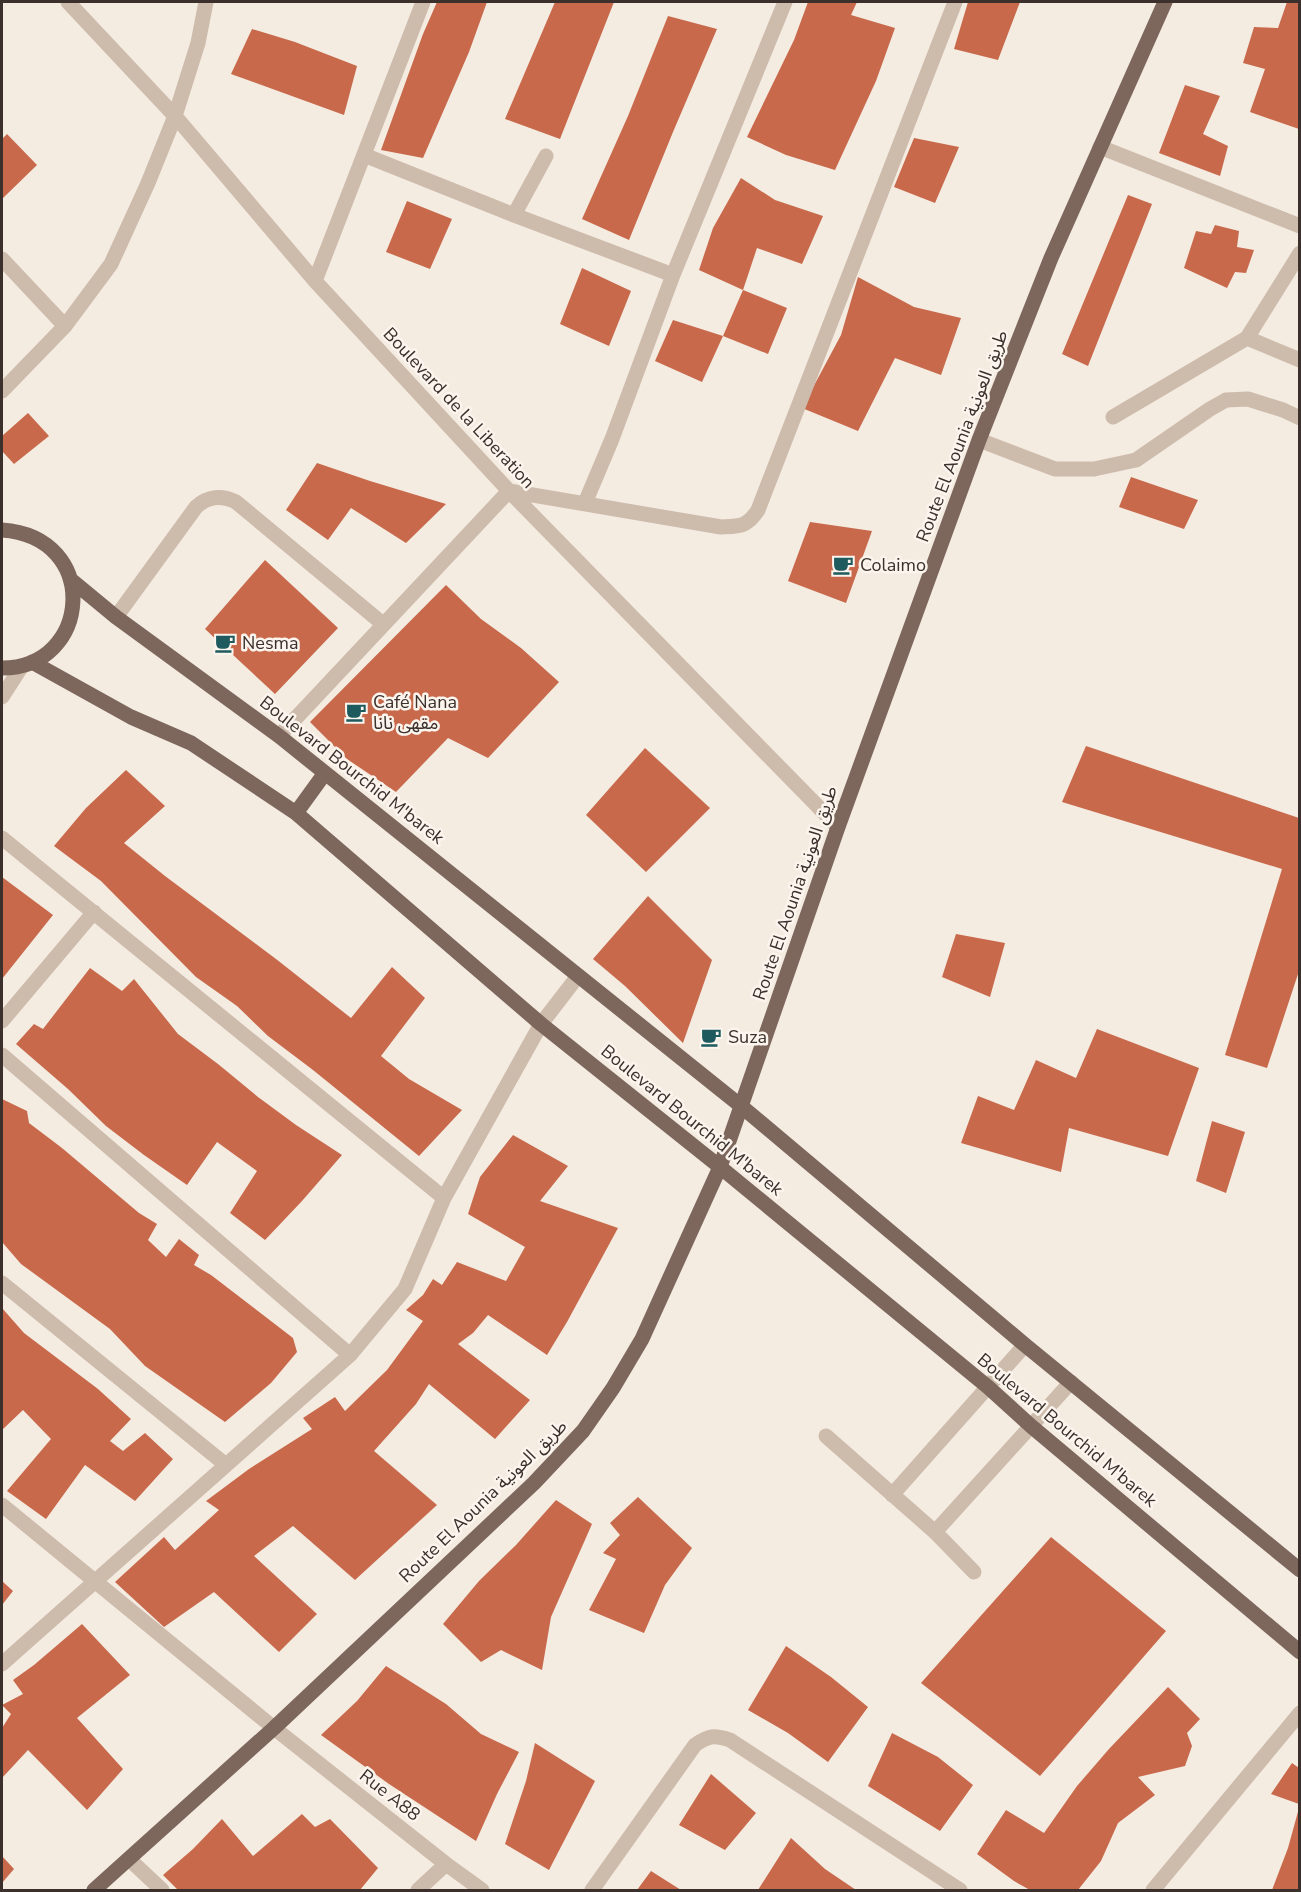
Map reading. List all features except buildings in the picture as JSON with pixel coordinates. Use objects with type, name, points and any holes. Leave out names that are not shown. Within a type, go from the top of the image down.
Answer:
[{"type":"main road","name":"Route El Aounia طريق العونية","points":[[94,1890],[274,1728],[534,1483],[583,1431],[613,1388],[642,1339],[720,1167],[838,827],[979,440],[1051,258],[1165,2]]},
{"type":"main road","points":[[2,530],[18,531],[36,537],[51,548],[63,562],[70,579],[73,598],[70,618],[62,637],[48,652],[27,664],[2,668]]},
{"type":"main road","name":"Boulevard Bourchid M'barek","points":[[70,579],[116,616],[279,736],[741,1106],[1025,1345],[1299,1570]]},
{"type":"main road","name":"Boulevard Bourchid M'barek","points":[[27,664],[131,717],[191,743],[296,813],[541,1024],[720,1167],[988,1387],[1299,1652]]},
{"type":"main road","points":[[296,813],[326,773]]},
{"type":"street","name":"Boulevard de la Liberation","points":[[68,2],[175,116],[315,281],[509,491],[838,827]]},
{"type":"street","points":[[2,392],[64,326],[111,264],[148,183],[175,116],[198,43],[206,2]]},
{"type":"street","points":[[315,281],[423,2]]},
{"type":"street","points":[[585,503],[612,439],[674,275],[785,2]]},
{"type":"street","points":[[279,736],[509,491],[721,527],[740,526],[751,522],[758,510],[955,2]]},
{"type":"street","points":[[1100,147],[1299,226]]},
{"type":"street","points":[[364,155],[514,215],[674,275]]},
{"type":"street","points":[[514,215],[546,156]]},
{"type":"street","points":[[1113,417],[1247,338],[1299,253]]},
{"type":"street","points":[[2,260],[64,326]]},
{"type":"street","points":[[1247,338],[1299,360]]},
{"type":"street","points":[[979,440],[1055,469],[1094,469],[1137,460],[1226,400],[1248,399],[1283,410],[1299,418]]},
{"type":"street","points":[[116,616],[196,507],[202,501],[219,497],[236,502],[383,624]]},
{"type":"street","points":[[2,697],[27,664]]},
{"type":"street","points":[[2,838],[444,1198]]},
{"type":"street","points":[[2,1021],[94,912]]},
{"type":"street","points":[[2,1664],[350,1354],[405,1289],[444,1198],[541,1024],[578,975]]},
{"type":"street","points":[[2,1055],[350,1354]]},
{"type":"street","points":[[2,1283],[226,1465]]},
{"type":"street","points":[[892,1495],[1025,1345]]},
{"type":"street","points":[[935,1532],[1071,1382]]},
{"type":"street","points":[[826,1436],[935,1532],[974,1572]]},
{"type":"street","name":"Rue A88","points":[[2,1505],[274,1728],[482,1890]]},
{"type":"street","points":[[1153,1890],[1299,1713]]},
{"type":"street","points":[[592,1890],[695,1744],[707,1736],[717,1735],[730,1740],[960,1890]]},
{"type":"street","points":[[129,1859],[162,1890]]},
{"type":"street","points":[[417,1890],[446,1864]]},
{"type":"place","name":"Colaimo","points":[[843,565]]},
{"type":"place","name":"Nesma","points":[[225,643]]},
{"type":"place","name":"Café Nana مقهى نانا","points":[[356,712]]},
{"type":"place","name":"Suza","points":[[711,1037]]}]
